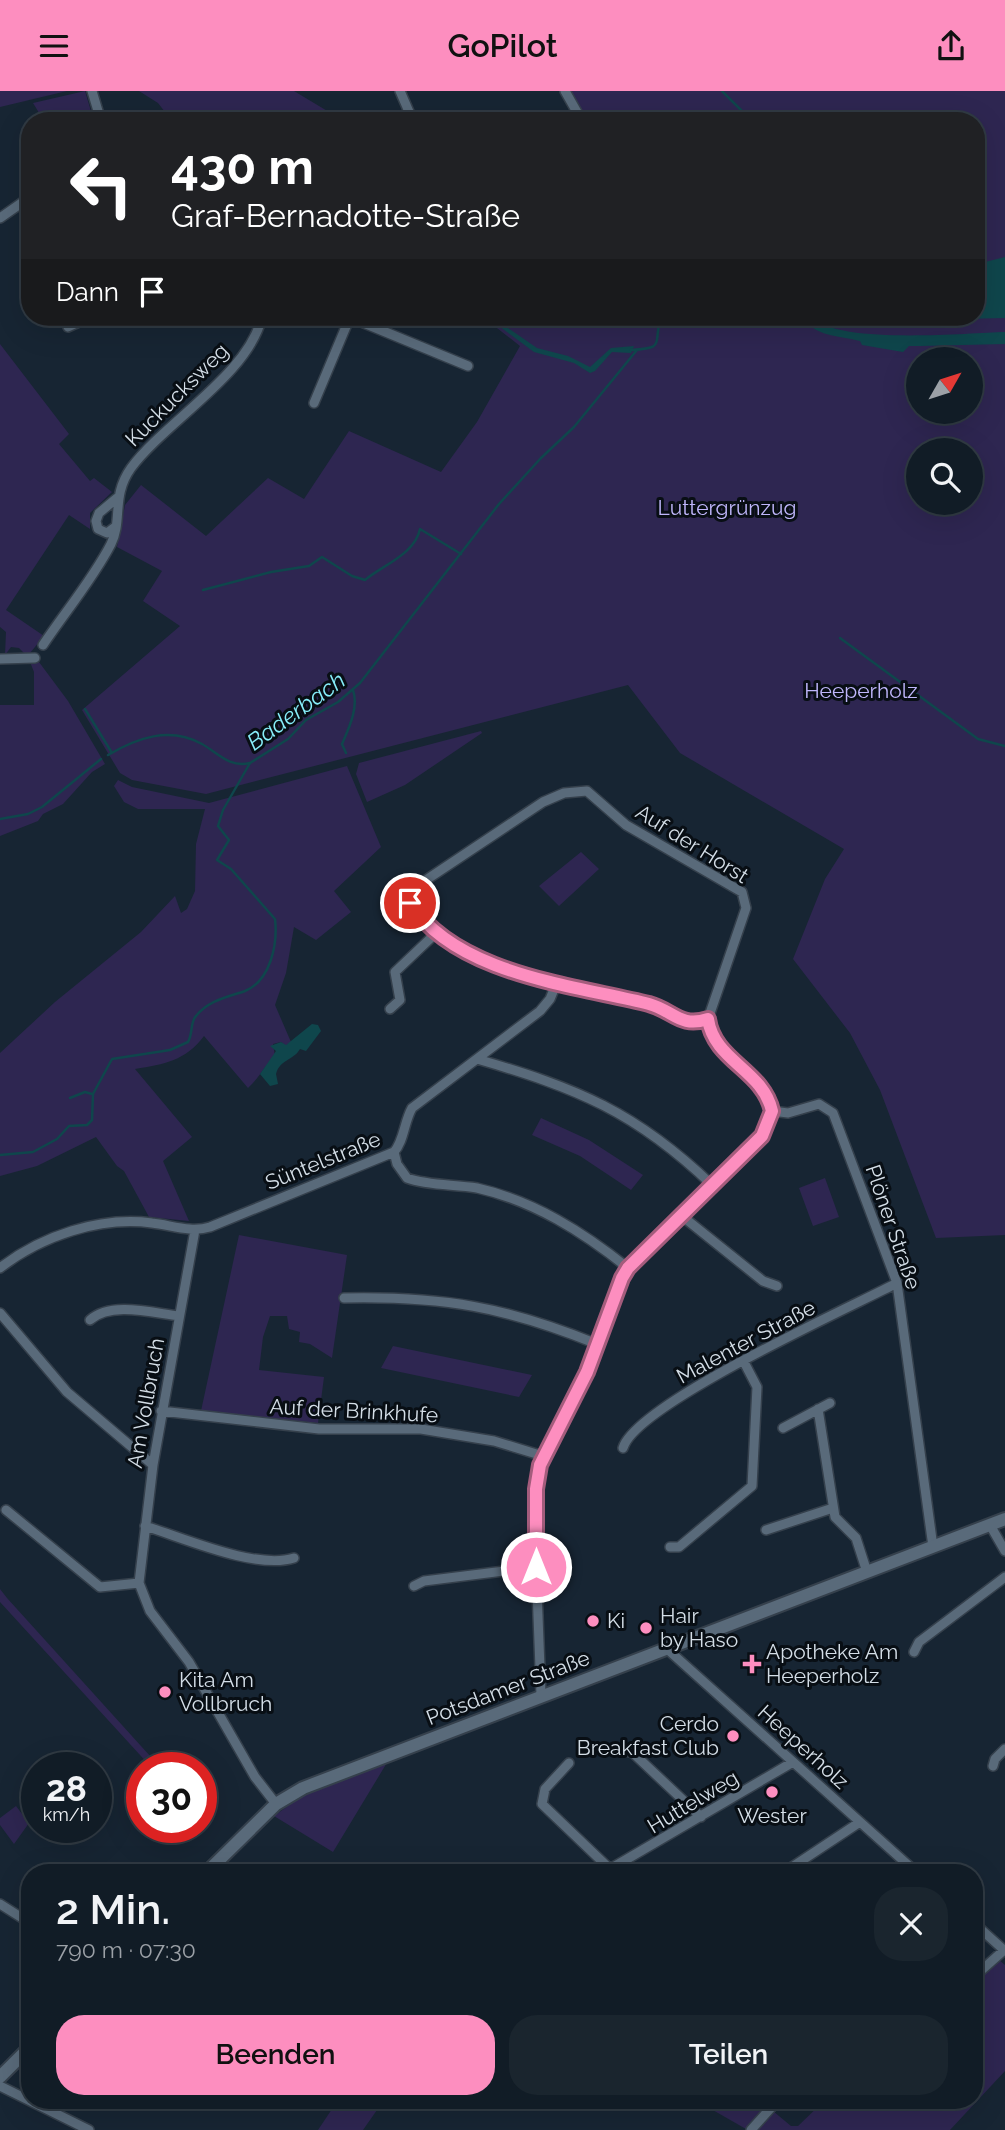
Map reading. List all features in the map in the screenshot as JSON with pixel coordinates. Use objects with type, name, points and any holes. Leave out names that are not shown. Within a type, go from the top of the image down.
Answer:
[{"type":"street","points":[[92,91],[99,112]]},
{"type":"street","points":[[400,91],[409,112]]},
{"type":"street","points":[[565,91],[577,112]]},
{"type":"street","points":[[0,218],[21,203]]},
{"type":"street","name":"Kuckucksweg","points":[[115,527],[107,533],[98,529],[96,521],[99,513],[117,498],[135,463],[239,358],[256,335],[259,326]]},
{"type":"street","points":[[314,403],[345,326]]},
{"type":"street","points":[[371,326],[468,366]]},
{"type":"street","name":"Kuckucksweg","points":[[43,645],[113,542],[117,498]]},
{"type":"street","points":[[0,659],[14,654],[35,658]]},
{"type":"street","name":"Auf der Horst","points":[[435,934],[422,922],[410,903],[408,892],[543,802],[575,790],[587,791],[626,825],[742,892],[746,908],[708,1019]]},
{"type":"street","points":[[390,1009],[400,1000],[395,972],[435,934],[512,971],[652,1005],[688,1023],[708,1019],[717,1044],[759,1081],[772,1111],[762,1136],[628,1268],[579,1389],[543,1456],[536,1489],[541,1695]]},
{"type":"street","name":"Süntelstraße","points":[[195,1230],[210,1227],[394,1152],[399,1147],[405,1120],[412,1108],[540,1011],[550,999],[557,982]]},
{"type":"street","points":[[477,1059],[552,1081],[601,1101],[668,1145],[712,1185]]},
{"type":"street","name":"Plöner Straße","points":[[772,1111],[788,1113],[820,1104],[834,1113],[897,1283],[933,1547]]},
{"type":"street","points":[[394,1152],[397,1164],[407,1178],[477,1188],[519,1201],[573,1228],[628,1268]]},
{"type":"street","points":[[682,1216],[763,1281],[777,1286]]},
{"type":"street","points":[[0,1268],[42,1242],[77,1230],[140,1222],[195,1230]]},
{"type":"street","name":"Am Vollbruch","points":[[195,1230],[161,1411],[139,1583],[150,1611],[189,1662],[256,1777],[276,1804]]},
{"type":"street","name":"Malenter Straße","points":[[623,1448],[629,1437],[677,1398],[897,1283]]},
{"type":"street","points":[[344,1298],[407,1297],[473,1305],[544,1324],[597,1344]]},
{"type":"street","points":[[90,1320],[113,1311],[131,1310],[179,1316]]},
{"type":"street","points":[[0,1313],[67,1392],[153,1465]]},
{"type":"street","points":[[670,1547],[679,1547],[752,1486],[757,1387],[744,1362]]},
{"type":"street","points":[[783,1428],[830,1403]]},
{"type":"street","points":[[818,1409],[835,1517],[856,1538],[867,1571]]},
{"type":"street","name":"Auf der Brinkhufe","points":[[161,1411],[319,1429],[421,1429],[494,1441],[543,1456]]},
{"type":"street","points":[[766,1530],[833,1508]]},
{"type":"street","points":[[6,1510],[100,1587],[139,1583]]},
{"type":"street","name":"Potsdamer Straße","points":[[215,1864],[276,1804],[317,1782],[1005,1519]]},
{"type":"street","points":[[990,1525],[1005,1551]]},
{"type":"street","points":[[145,1526],[235,1553],[274,1561],[294,1558]]},
{"type":"street","points":[[414,1585],[424,1581],[536,1567]]},
{"type":"street","points":[[914,1652],[919,1642],[1005,1577]]},
{"type":"street","name":"Heeperholz","points":[[666,1648],[906,1864]]},
{"type":"street","points":[[993,1766],[995,1759],[1005,1749]]},
{"type":"street","points":[[625,1751],[633,1753],[701,1817]]},
{"type":"street","name":"Huttelweg","points":[[619,1864],[793,1762]]},
{"type":"street","name":"Huttelweg","points":[[569,1763],[545,1789],[542,1804],[605,1864]]},
{"type":"street","points":[[797,1864],[860,1822]]},
{"type":"street","points":[[0,1905],[21,1918]]},
{"type":"street","points":[[983,1931],[1004,1951],[983,1969]]},
{"type":"street","points":[[0,2077],[21,2056]]},
{"type":"street","points":[[0,2086],[21,2096]]},
{"type":"street","points":[[47,2109],[89,2130]]},
{"type":"street","points":[[751,2130],[770,2109]]},
{"type":"green space","points":[[0,91],[67,91],[0,107]]},
{"type":"green space","points":[[85,91],[91,112],[38,112],[33,103]]},
{"type":"green space","points":[[139,91],[294,91],[329,112],[165,112],[158,103]]},
{"type":"green space","name":"Luttergrünzug","points":[[570,91],[1005,91],[1005,1235],[936,1238],[880,1090],[850,1033],[793,959],[825,879],[844,849],[680,753],[628,685],[206,794],[132,780],[120,773],[82,710],[180,626],[143,601],[162,571],[117,547],[125,505],[141,485],[206,536],[268,478],[304,499],[349,431],[441,472],[477,422],[520,346],[494,326],[985,326],[985,112],[581,112]]},
{"type":"green space","points":[[0,344],[69,434],[59,444],[90,481],[94,478],[112,492],[90,513],[90,529],[69,515],[6,610],[44,636],[30,653],[25,654],[19,648],[11,647],[5,655],[6,632],[0,627]]},
{"type":"green space","points":[[30,662],[39,662],[68,701],[105,764],[92,772],[63,804],[43,814],[38,821],[0,836],[0,705],[34,705],[34,672]]},
{"type":"green space","points":[[481,731],[482,733],[405,785],[367,802],[356,774],[359,763]]},
{"type":"green space","points":[[347,766],[381,847],[334,891],[351,912],[316,940],[294,927],[286,973],[275,1005],[291,1042],[286,1046],[281,1042],[273,1044],[275,1056],[248,1088],[204,1036],[189,1051],[174,1060],[135,1069],[192,1137],[163,1161],[189,1221],[149,1217],[124,1171],[117,1166],[96,1137],[37,1166],[0,1176],[0,1053],[55,1002],[141,932],[175,896],[181,913],[187,909],[195,891],[196,844],[205,809],[138,809],[124,802],[114,786],[118,780],[132,787],[209,803]]},
{"type":"green space","points":[[581,852],[599,869],[559,906],[539,886]]},
{"type":"green space","points":[[541,1118],[589,1140],[643,1175],[631,1190],[580,1156],[532,1135]]},
{"type":"green space","points":[[825,1178],[839,1217],[813,1226],[799,1188]]},
{"type":"green space","points":[[239,1235],[347,1255],[332,1358],[310,1344],[299,1342],[300,1332],[289,1329],[287,1316],[270,1316],[263,1337],[259,1370],[324,1377],[318,1423],[201,1411]]},
{"type":"green space","points":[[393,1346],[532,1375],[519,1397],[381,1368]]},
{"type":"green space","points":[[0,1589],[146,1752],[137,1752],[0,1602]]},
{"type":"green space","points":[[388,1761],[333,1852],[274,1816],[306,1793]]},
{"type":"green space","points":[[16,1806],[21,1813],[21,1834],[14,1844],[0,1825],[0,1818]]},
{"type":"green space","points":[[998,1959],[1005,1965],[1005,2071],[983,2095],[983,1973]]},
{"type":"green space","points":[[332,2109],[378,2109],[363,2130],[318,2130]]},
{"type":"green space","points":[[711,2109],[764,2109],[746,2129]]},
{"type":"green space","points":[[816,2109],[970,2109],[950,2130],[755,2130],[773,2111],[791,2126],[798,2126]]},
{"type":"shaded area","points":[[1005,257],[1005,318],[985,318],[985,262]]},
{"type":"shaded area","points":[[499,326],[505,326],[537,348],[568,356],[590,367],[611,348],[634,346],[631,353],[612,352],[590,373],[574,363],[534,352]]},
{"type":"shaded area","points":[[810,326],[903,335],[1005,332],[1005,344],[909,346],[903,352],[862,345],[860,341],[827,334]]},
{"type":"shaded area","points":[[312,1024],[318,1025],[321,1031],[306,1051],[300,1049],[280,1065],[276,1074],[278,1084],[270,1086],[260,1074],[276,1051],[270,1046],[281,1042],[286,1045]]},
{"type":"waterway","points":[[722,91],[743,112]]},
{"type":"waterway","name":"Baderbach","points":[[631,350],[649,348],[656,344],[659,326]]},
{"type":"waterway","name":"Baderbach","points":[[0,1155],[33,1152],[57,1139],[69,1126],[87,1125],[92,1120],[93,1094],[112,1059],[170,1050],[188,1042],[194,1019],[201,1011],[219,1000],[245,991],[261,979],[273,951],[275,919],[231,869],[217,860],[229,840],[218,826],[223,810],[250,763],[288,739],[306,720],[338,702],[360,683],[499,504],[574,427],[637,350]]},
{"type":"waterway","points":[[203,590],[271,572],[309,566],[322,557],[352,576],[365,580],[405,552],[417,538],[420,529],[461,554]]},
{"type":"waterway","points":[[840,638],[978,739],[1005,746]]},
{"type":"waterway","points":[[346,753],[342,744],[354,710],[353,690]]},
{"type":"waterway","points":[[85,709],[112,753]]},
{"type":"waterway","points":[[108,755],[142,739],[165,735],[190,739],[230,762],[250,763]]},
{"type":"waterway","points":[[0,819],[28,814],[42,807],[101,759]]},
{"type":"waterway","points":[[70,1098],[85,1092],[92,1094]]},
{"type":"place","name":"Ki","points":[[593,1621]]},
{"type":"place","name":"Hair by Haso","points":[[646,1628]]},
{"type":"place","name":"Apotheke Am Heeperholz","points":[[752,1664]]},
{"type":"place","name":"Kita Am Vollbruch","points":[[165,1692]]},
{"type":"place","name":"Cerdo Breakfast Club","points":[[733,1736]]},
{"type":"place","name":"Wester","points":[[772,1792]]},
{"type":"route","points":[[410,903],[422,922],[435,934],[491,963],[525,975],[652,1005],[688,1023],[708,1019],[717,1044],[728,1057],[759,1081],[768,1095],[772,1111],[762,1136],[628,1268],[622,1278],[587,1372],[543,1456],[537,1474],[536,1567]]}]
